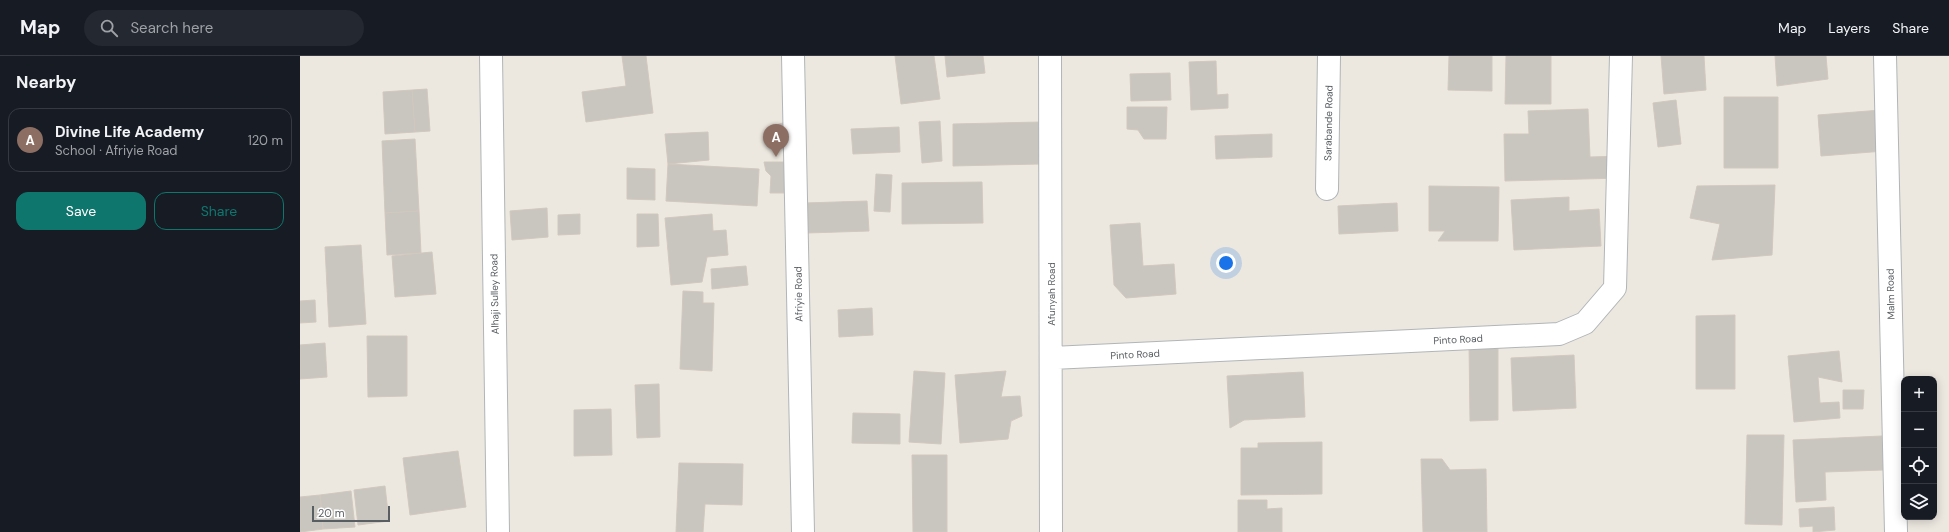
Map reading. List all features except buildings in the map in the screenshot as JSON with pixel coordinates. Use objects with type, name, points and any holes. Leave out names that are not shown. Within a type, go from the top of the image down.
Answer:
[{"type":"street","name":"Alhaji Sulley Road","points":[[491,56],[498,532]]},
{"type":"street","name":"Afriyie Road","points":[[793,56],[803,532]]},
{"type":"street","name":"Afunyah Road","points":[[1050,56],[1052,358],[1051,532]]},
{"type":"street","name":"Sarabande Road","points":[[1327,190],[1329,56]]},
{"type":"street","name":"Pinto Road","points":[[1052,358],[1559,334],[1585,323],[1615,288],[1621,56]]},
{"type":"street","name":"Malm Road","points":[[1885,56],[1896,532]]},
{"type":"place","name":"Divine Life Academy","points":[[776,157]]}]
